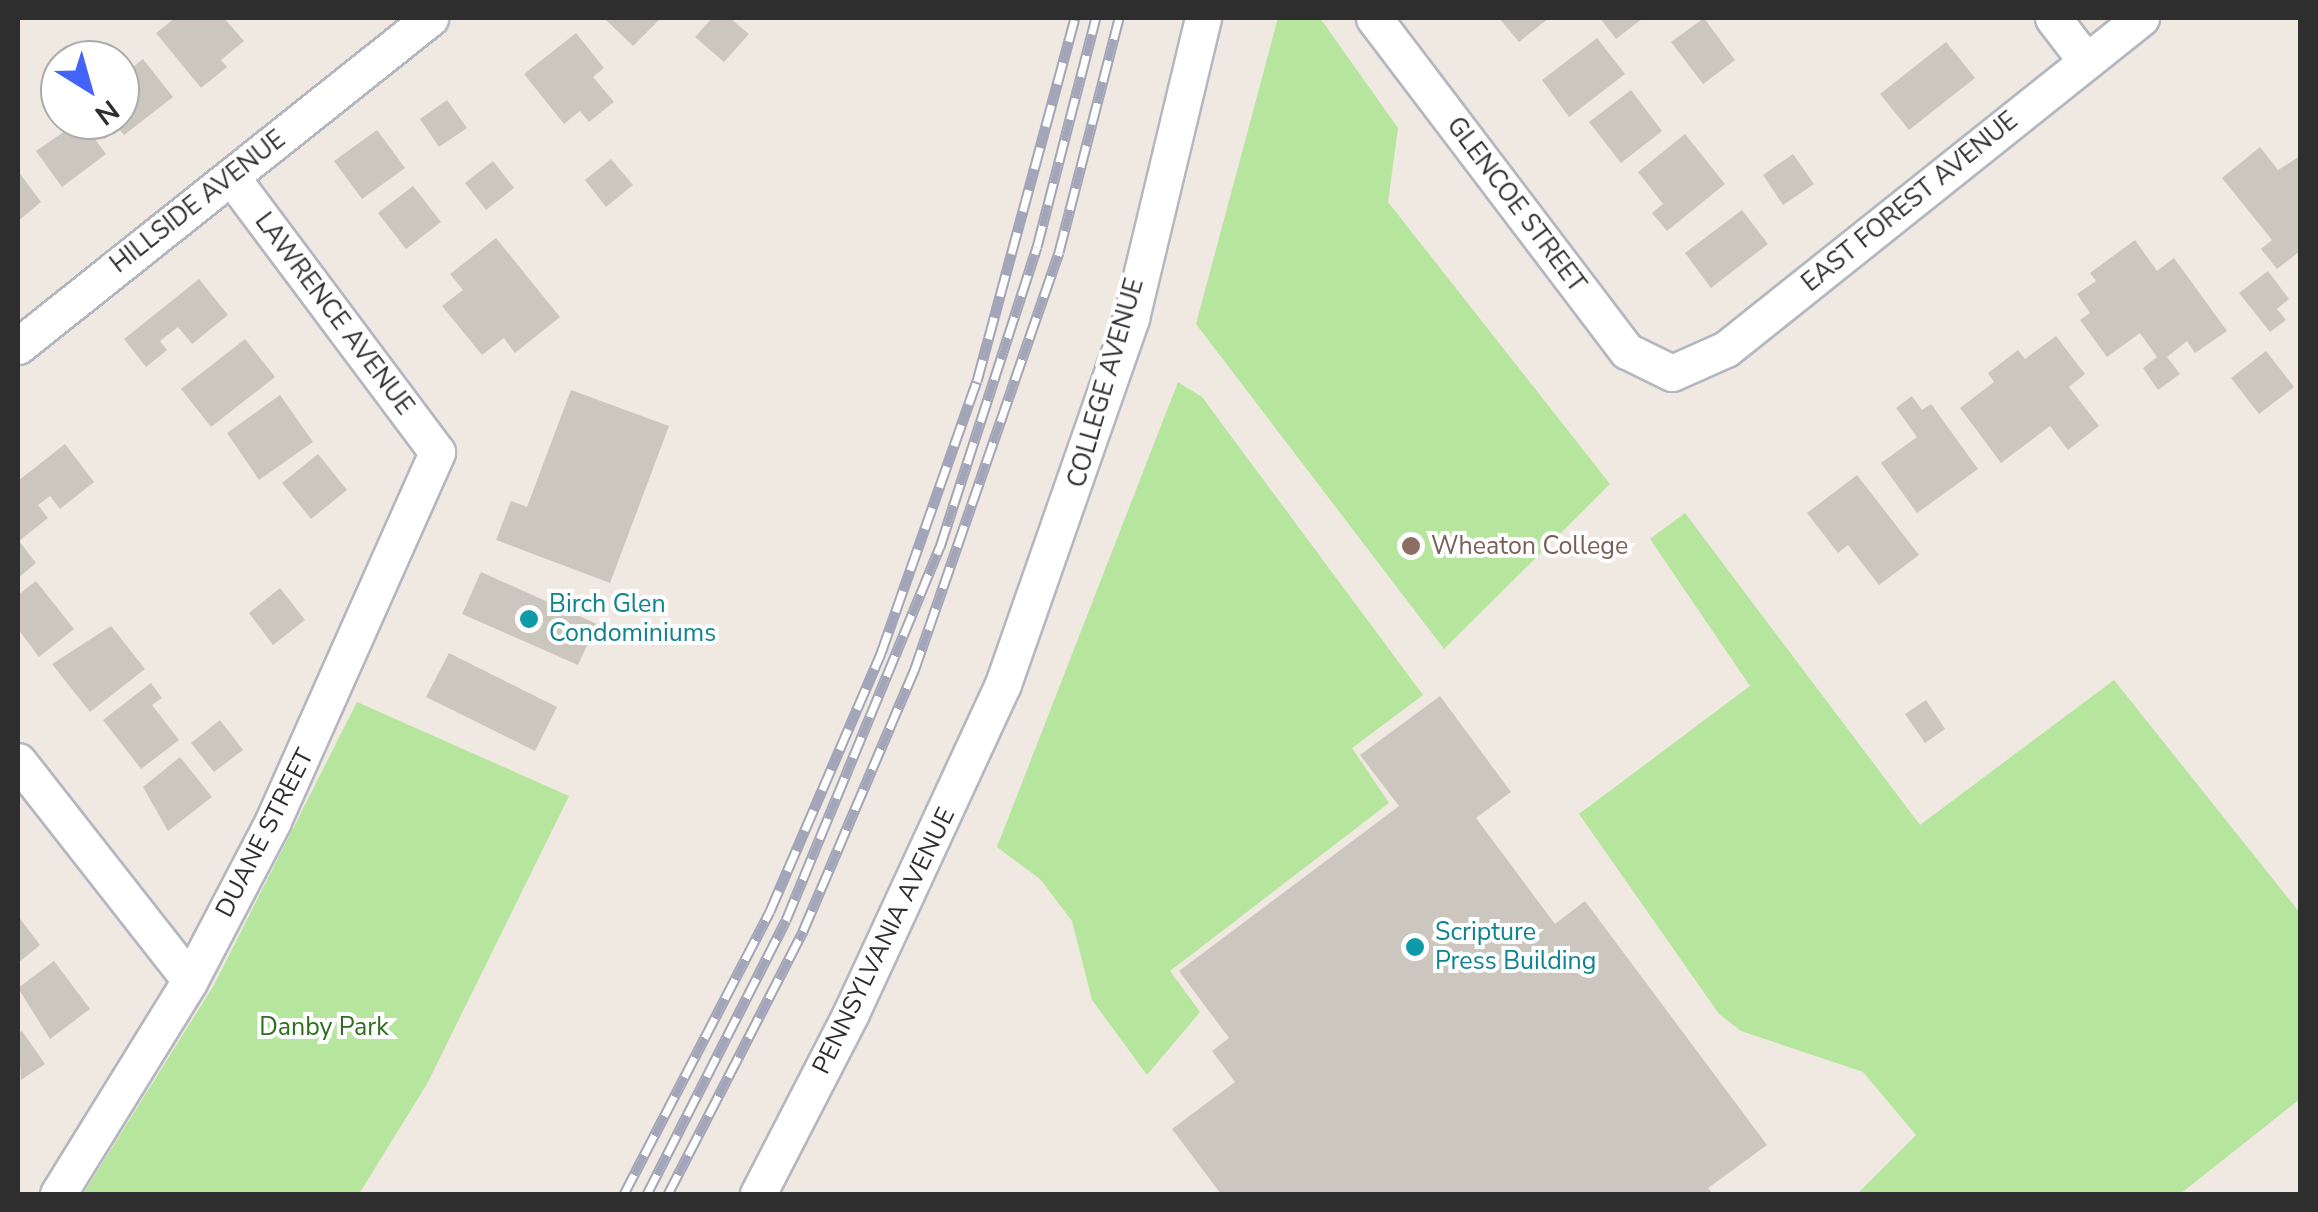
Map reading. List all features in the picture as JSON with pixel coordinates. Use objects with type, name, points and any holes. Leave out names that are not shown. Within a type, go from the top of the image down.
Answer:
[{"type":"street","name":"HILLSIDE AVENUE","points":[[18,346],[430,18]]},
{"type":"street","name":"COLLEGE AVENUE","points":[[1003,684],[1131,318],[1203,18]]},
{"type":"street","name":"GLENCOE STREET","points":[[1374,18],[1627,352],[1672,373]]},
{"type":"street","points":[[2054,18],[2086,61]]},
{"type":"street","name":"EAST FOREST AVENUE","points":[[1672,373],[1726,349],[2141,18]]},
{"type":"street","name":"LAWRENCE AVENUE","points":[[231,177],[436,452]]},
{"type":"street","name":"DUANE STREET","points":[[58,1194],[190,980],[320,725],[436,452]]},
{"type":"street","name":"PENNSYLVANIA AVENUE","points":[[758,1194],[851,1013],[1003,684]]},
{"type":"street","points":[[18,760],[190,980]]},
{"type":"green space","points":[[1278,18],[1320,18],[1398,128],[1388,202],[1610,484],[1444,649],[1196,324]]},
{"type":"green space","points":[[1178,382],[1202,397],[1423,695],[1352,748],[1389,803],[1170,971],[1200,1012],[1147,1075],[1092,1000],[1072,921],[1040,879],[997,847]]},
{"type":"green space","points":[[1685,513],[1920,825],[2114,680],[2300,913],[2300,1099],[2180,1194],[1857,1194],[1916,1135],[1863,1072],[1741,1031],[1719,1014],[1579,814],[1750,686],[1650,539]]},
{"type":"green space","name":"Danby Park","points":[[357,702],[569,796],[427,1084],[359,1194],[83,1194],[214,985]]},
{"type":"building","points":[[175,18],[224,18],[244,41],[221,60],[227,67],[201,88],[156,33]]},
{"type":"building","points":[[604,18],[661,18],[633,46]]},
{"type":"building","points":[[712,18],[730,18],[749,34],[724,62],[695,37]]},
{"type":"building","points":[[1499,18],[1549,18],[1519,42]]},
{"type":"building","points":[[1600,18],[1643,18],[1616,39]]},
{"type":"building","points":[[1704,18],[1735,60],[1703,84],[1671,42]]},
{"type":"building","points":[[576,33],[604,68],[593,77],[614,102],[589,122],[580,111],[564,124],[524,74]]},
{"type":"building","points":[[1597,38],[1625,74],[1569,117],[1542,80]]},
{"type":"building","points":[[1946,42],[1975,78],[1909,130],[1880,94]]},
{"type":"building","points":[[143,59],[173,97],[140,123]]},
{"type":"building","points":[[1631,90],[1662,131],[1621,163],[1589,122]]},
{"type":"building","points":[[447,100],[467,128],[439,147],[420,119]]},
{"type":"building","points":[[377,130],[405,168],[362,199],[334,161]]},
{"type":"building","points":[[1685,134],[1725,184],[1667,231],[1652,213],[1663,204],[1638,172]]},
{"type":"building","points":[[52,140],[96,140],[106,154],[62,187],[36,151]]},
{"type":"building","points":[[2260,147],[2278,170],[2300,156],[2300,251],[2277,269],[2261,249],[2272,240],[2222,178]]},
{"type":"building","points":[[1793,154],[1814,184],[1783,205],[1763,175]]},
{"type":"building","points":[[611,159],[633,185],[606,207],[585,180]]},
{"type":"building","points":[[493,161],[514,188],[486,210],[465,183]]},
{"type":"building","points":[[18,171],[41,202],[18,221]]},
{"type":"building","points":[[413,186],[441,222],[406,249],[378,213]]},
{"type":"building","points":[[1742,210],[1768,244],[1711,288],[1685,253]]},
{"type":"building","points":[[496,238],[560,317],[515,353],[504,338],[482,355],[442,306],[463,290],[450,274]]},
{"type":"building","points":[[2135,240],[2157,271],[2174,258],[2227,331],[2195,353],[2187,341],[2167,357],[2180,374],[2158,390],[2143,368],[2157,357],[2140,333],[2107,357],[2080,320],[2090,313],[2077,294],[2096,281],[2090,273]]},
{"type":"building","points":[[2268,271],[2289,299],[2277,309],[2286,320],[2270,332],[2239,293]]},
{"type":"building","points":[[199,279],[228,315],[192,344],[178,327],[160,341],[167,350],[146,367],[124,339]]},
{"type":"building","points":[[2056,336],[2085,374],[2069,387],[2099,426],[2068,450],[2050,426],[2001,463],[1960,408],[1994,382],[1988,373],[2018,350],[2025,359]]},
{"type":"building","points":[[245,339],[275,377],[211,427],[181,389]]},
{"type":"building","points":[[2266,351],[2294,387],[2259,414],[2231,378]]},
{"type":"building","points":[[571,390],[669,426],[610,583],[496,540],[511,501],[527,507]]},
{"type":"building","points":[[280,395],[313,442],[259,480],[227,433]]},
{"type":"building","points":[[1912,396],[1922,410],[1931,404],[1978,469],[1917,513],[1881,463],[1917,437],[1896,408]]},
{"type":"building","points":[[65,444],[94,482],[60,509],[50,496],[38,505],[48,518],[19,541],[36,563],[18,578],[18,481]]},
{"type":"building","points":[[318,454],[347,490],[311,519],[282,483]]},
{"type":"building","points":[[1857,475],[1919,555],[1879,585],[1848,545],[1838,553],[1807,513]]},
{"type":"building","name":"Birch Glen Condominiums","points":[[481,572],[597,624],[578,665],[462,614]]},
{"type":"building","points":[[36,581],[74,629],[39,657],[18,629],[18,595]]},
{"type":"building","points":[[280,588],[305,620],[273,645],[249,613]]},
{"type":"building","points":[[111,626],[145,669],[90,712],[52,664]]},
{"type":"building","points":[[449,653],[557,707],[535,751],[426,697]]},
{"type":"building","points":[[151,683],[162,698],[152,705],[179,740],[141,769],[103,720]]},
{"type":"building","name":"Scripture Press Building","points":[[1440,696],[1511,792],[1476,818],[1555,924],[1585,901],[1767,1145],[1708,1188],[1713,1194],[1221,1194],[1172,1129],[1235,1082],[1212,1051],[1229,1038],[1179,971],[1399,806],[1360,755]]},
{"type":"building","points":[[1926,700],[1945,729],[1925,743],[1905,714]]},
{"type":"building","points":[[220,720],[243,750],[214,772],[191,743]]},
{"type":"building","points":[[180,757],[212,797],[168,831],[143,787]]},
{"type":"building","points":[[18,916],[40,945],[18,963]]},
{"type":"building","points":[[54,961],[90,1009],[50,1039],[18,988]]},
{"type":"building","points":[[22,1031],[45,1064],[21,1080],[18,1034]]},
{"type":"railway","points":[[624,1194],[770,911],[881,653],[977,381],[1075,18]]},
{"type":"railway","points":[[647,1194],[786,920],[940,547],[1037,247],[1096,18]]},
{"type":"railway","points":[[668,1194],[803,931],[914,671],[1059,252],[1119,18]]},
{"type":"place","name":"Wheaton College","points":[[1411,546]]},
{"type":"place","name":"Birch Glen Condominiums","points":[[529,619]]},
{"type":"place","name":"Scripture Press Building","points":[[1415,947]]}]
